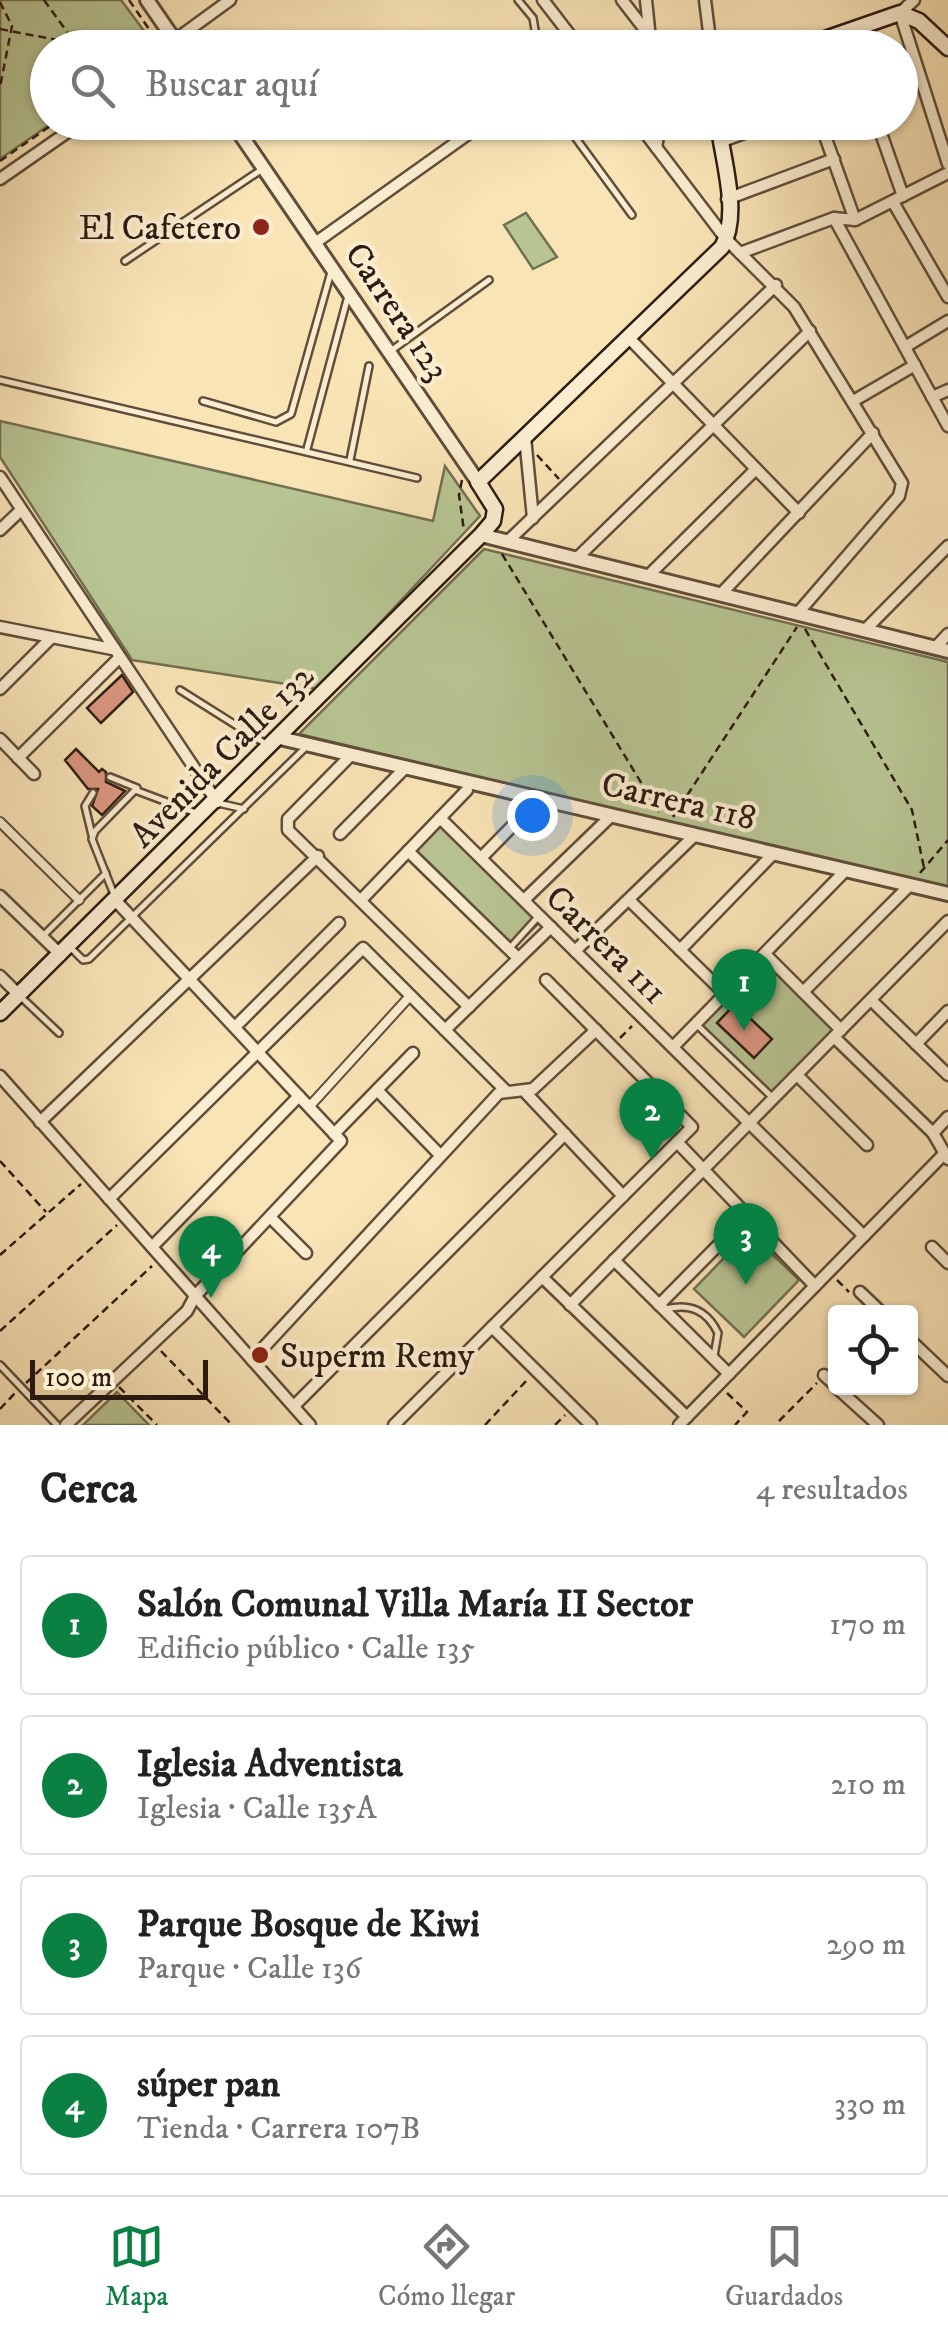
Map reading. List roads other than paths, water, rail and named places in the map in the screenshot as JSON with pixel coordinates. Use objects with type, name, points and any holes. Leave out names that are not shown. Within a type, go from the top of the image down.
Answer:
[{"type":"main road","points":[[906,7],[948,48]]},
{"type":"main road","points":[[869,30],[906,7]]},
{"type":"main road","points":[[846,30],[906,7]]},
{"type":"main road","points":[[478,482],[528,442],[726,239],[727,198],[720,142]]},
{"type":"main road","name":"Carrera 123","points":[[478,482],[495,509],[487,537]]},
{"type":"main road","name":"Avenida Calle 132","points":[[0,1014],[487,537]]},
{"type":"street","points":[[147,0],[168,30]]},
{"type":"street","points":[[195,30],[230,0]]},
{"type":"street","points":[[544,0],[566,30]]},
{"type":"street","points":[[622,0],[642,30]]},
{"type":"street","points":[[646,0],[649,30]]},
{"type":"street","points":[[706,0],[709,30]]},
{"type":"street","points":[[918,52],[948,164]]},
{"type":"street","points":[[0,180],[57,140]]},
{"type":"street","name":"Carrera 123","points":[[245,140],[478,482]]},
{"type":"street","points":[[315,244],[460,140]]},
{"type":"street","points":[[651,140],[726,239],[776,285],[810,331],[855,400],[902,490],[796,614]]},
{"type":"street","points":[[656,147],[657,140]]},
{"type":"street","points":[[720,142],[725,140]]},
{"type":"street","points":[[827,140],[856,220]]},
{"type":"street","points":[[883,140],[898,199],[948,296]]},
{"type":"street","points":[[727,198],[834,160]]},
{"type":"street","points":[[740,252],[834,218],[856,220],[948,174]]},
{"type":"street","points":[[834,218],[948,426]]},
{"type":"street","points":[[507,542],[776,285]]},
{"type":"street","points":[[905,347],[948,321]]},
{"type":"street","points":[[576,559],[810,331]]},
{"type":"street","points":[[628,338],[798,513]]},
{"type":"street","points":[[855,400],[915,365]]},
{"type":"street","points":[[932,398],[948,390]]},
{"type":"street","points":[[720,595],[873,433]]},
{"type":"street","points":[[528,442],[533,518]]},
{"type":"street","points":[[647,577],[756,469]]},
{"type":"street","points":[[0,477],[216,802]]},
{"type":"street","points":[[0,530],[21,510]]},
{"type":"street","points":[[487,537],[942,649],[948,634]]},
{"type":"street","points":[[864,631],[948,546]]},
{"type":"street","points":[[0,627],[116,653]]},
{"type":"street","points":[[0,689],[51,638]]},
{"type":"street","points":[[18,758],[116,653]]},
{"type":"street","name":"Carrera 118","points":[[276,743],[308,744],[948,894]]},
{"type":"street","points":[[3,748],[34,774]]},
{"type":"street","points":[[351,755],[286,825],[469,1007]]},
{"type":"street","points":[[340,834],[405,768]]},
{"type":"street","points":[[362,900],[467,790]]},
{"type":"street","points":[[481,858],[532,806]]},
{"type":"street","points":[[524,900],[611,816]]},
{"type":"street","name":"Carrera 111","points":[[440,818],[864,1236]]},
{"type":"street","points":[[0,822],[78,900]]},
{"type":"street","points":[[575,951],[695,835]]},
{"type":"street","points":[[408,851],[518,958]]},
{"type":"street","points":[[680,950],[774,853]]},
{"type":"street","points":[[40,1122],[318,856]]},
{"type":"street","points":[[673,1047],[846,870]]},
{"type":"street","points":[[803,992],[910,885]]},
{"type":"street","points":[[0,896],[42,937],[65,951]]},
{"type":"street","points":[[629,900],[725,994]]},
{"type":"street","points":[[116,901],[338,1138]]},
{"type":"street","points":[[570,1305],[948,921]]},
{"type":"street","points":[[235,1026],[339,923]]},
{"type":"street","points":[[445,1030],[551,927]]},
{"type":"street","points":[[109,1199],[363,948],[506,1090],[526,1093],[623,1196]]},
{"type":"street","points":[[542,1277],[683,1421],[946,1157],[933,1133],[765,954]]},
{"type":"street","points":[[0,976],[19,996]]},
{"type":"street","points":[[394,1425],[692,1127],[546,980]]},
{"type":"street","points":[[309,1106],[410,996]]},
{"type":"street","points":[[871,1000],[948,1075]]},
{"type":"street","points":[[916,1044],[948,1011]]},
{"type":"street","points":[[526,1093],[596,1030]]},
{"type":"street","points":[[66,1425],[187,1311],[195,1296],[414,1053]]},
{"type":"street","points":[[797,1075],[867,1145]]},
{"type":"street","points":[[0,1076],[310,1425]]},
{"type":"street","points":[[378,1090],[440,1155]]},
{"type":"street","points":[[252,1360],[440,1155],[506,1090]]},
{"type":"street","points":[[152,1247],[299,1096]]},
{"type":"street","points":[[933,1133],[948,1117]]},
{"type":"street","points":[[294,1406],[565,1134]]},
{"type":"street","points":[[677,1142],[815,1286]]},
{"type":"street","points":[[662,1307],[748,1214]]},
{"type":"street","points":[[270,1217],[306,1253]]},
{"type":"street","points":[[932,1248],[948,1263]]},
{"type":"street","points":[[614,1260],[729,1374]]},
{"type":"street","points":[[860,1292],[874,1305]]},
{"type":"street","points":[[492,1327],[591,1425]]},
{"type":"street","points":[[918,1348],[948,1376]]},
{"type":"street","points":[[824,1376],[828,1380]]},
{"type":"street","points":[[845,1395],[878,1425]]},
{"type":"lane","points":[[518,0],[533,18],[535,30]]},
{"type":"lane","points":[[577,140],[632,215]]},
{"type":"lane","points":[[125,261],[264,168]]},
{"type":"lane","points":[[203,401],[276,422],[290,414],[332,269]]},
{"type":"lane","points":[[389,352],[489,280]]},
{"type":"lane","points":[[307,450],[350,294]]},
{"type":"lane","points":[[350,460],[369,366]]},
{"type":"lane","points":[[0,380],[417,478]]},
{"type":"lane","points":[[180,690],[276,743]]},
{"type":"lane","points":[[65,951],[88,960],[308,744]]},
{"type":"lane","points":[[110,776],[203,816]]},
{"type":"lane","points":[[92,836],[139,790]]},
{"type":"lane","points":[[92,793],[85,806],[116,901]]},
{"type":"lane","points":[[216,802],[244,809]]},
{"type":"lane","points":[[42,937],[106,872]]},
{"type":"lane","points":[[509,949],[540,916]]},
{"type":"lane","points":[[19,996],[58,1033]]},
{"type":"lane","points":[[696,1024],[774,1098]]},
{"type":"lane","points":[[662,1307],[687,1306],[707,1315],[718,1333],[714,1359]]},
{"type":"lane","points":[[0,1365],[57,1425]]},
{"type":"place","name":"El Cafetero","points":[[261,227]]},
{"type":"place","name":"Salón Comunal Villa María II Sector","points":[[744,1031]]},
{"type":"place","name":"Iglesia Adventista","points":[[652,1160]]},
{"type":"place","name":"Parque Bosque de Kiwi","points":[[746,1285]]},
{"type":"place","name":"súper pan","points":[[211,1298]]},
{"type":"place","name":"Superm Remy","points":[[260,1355]]}]
